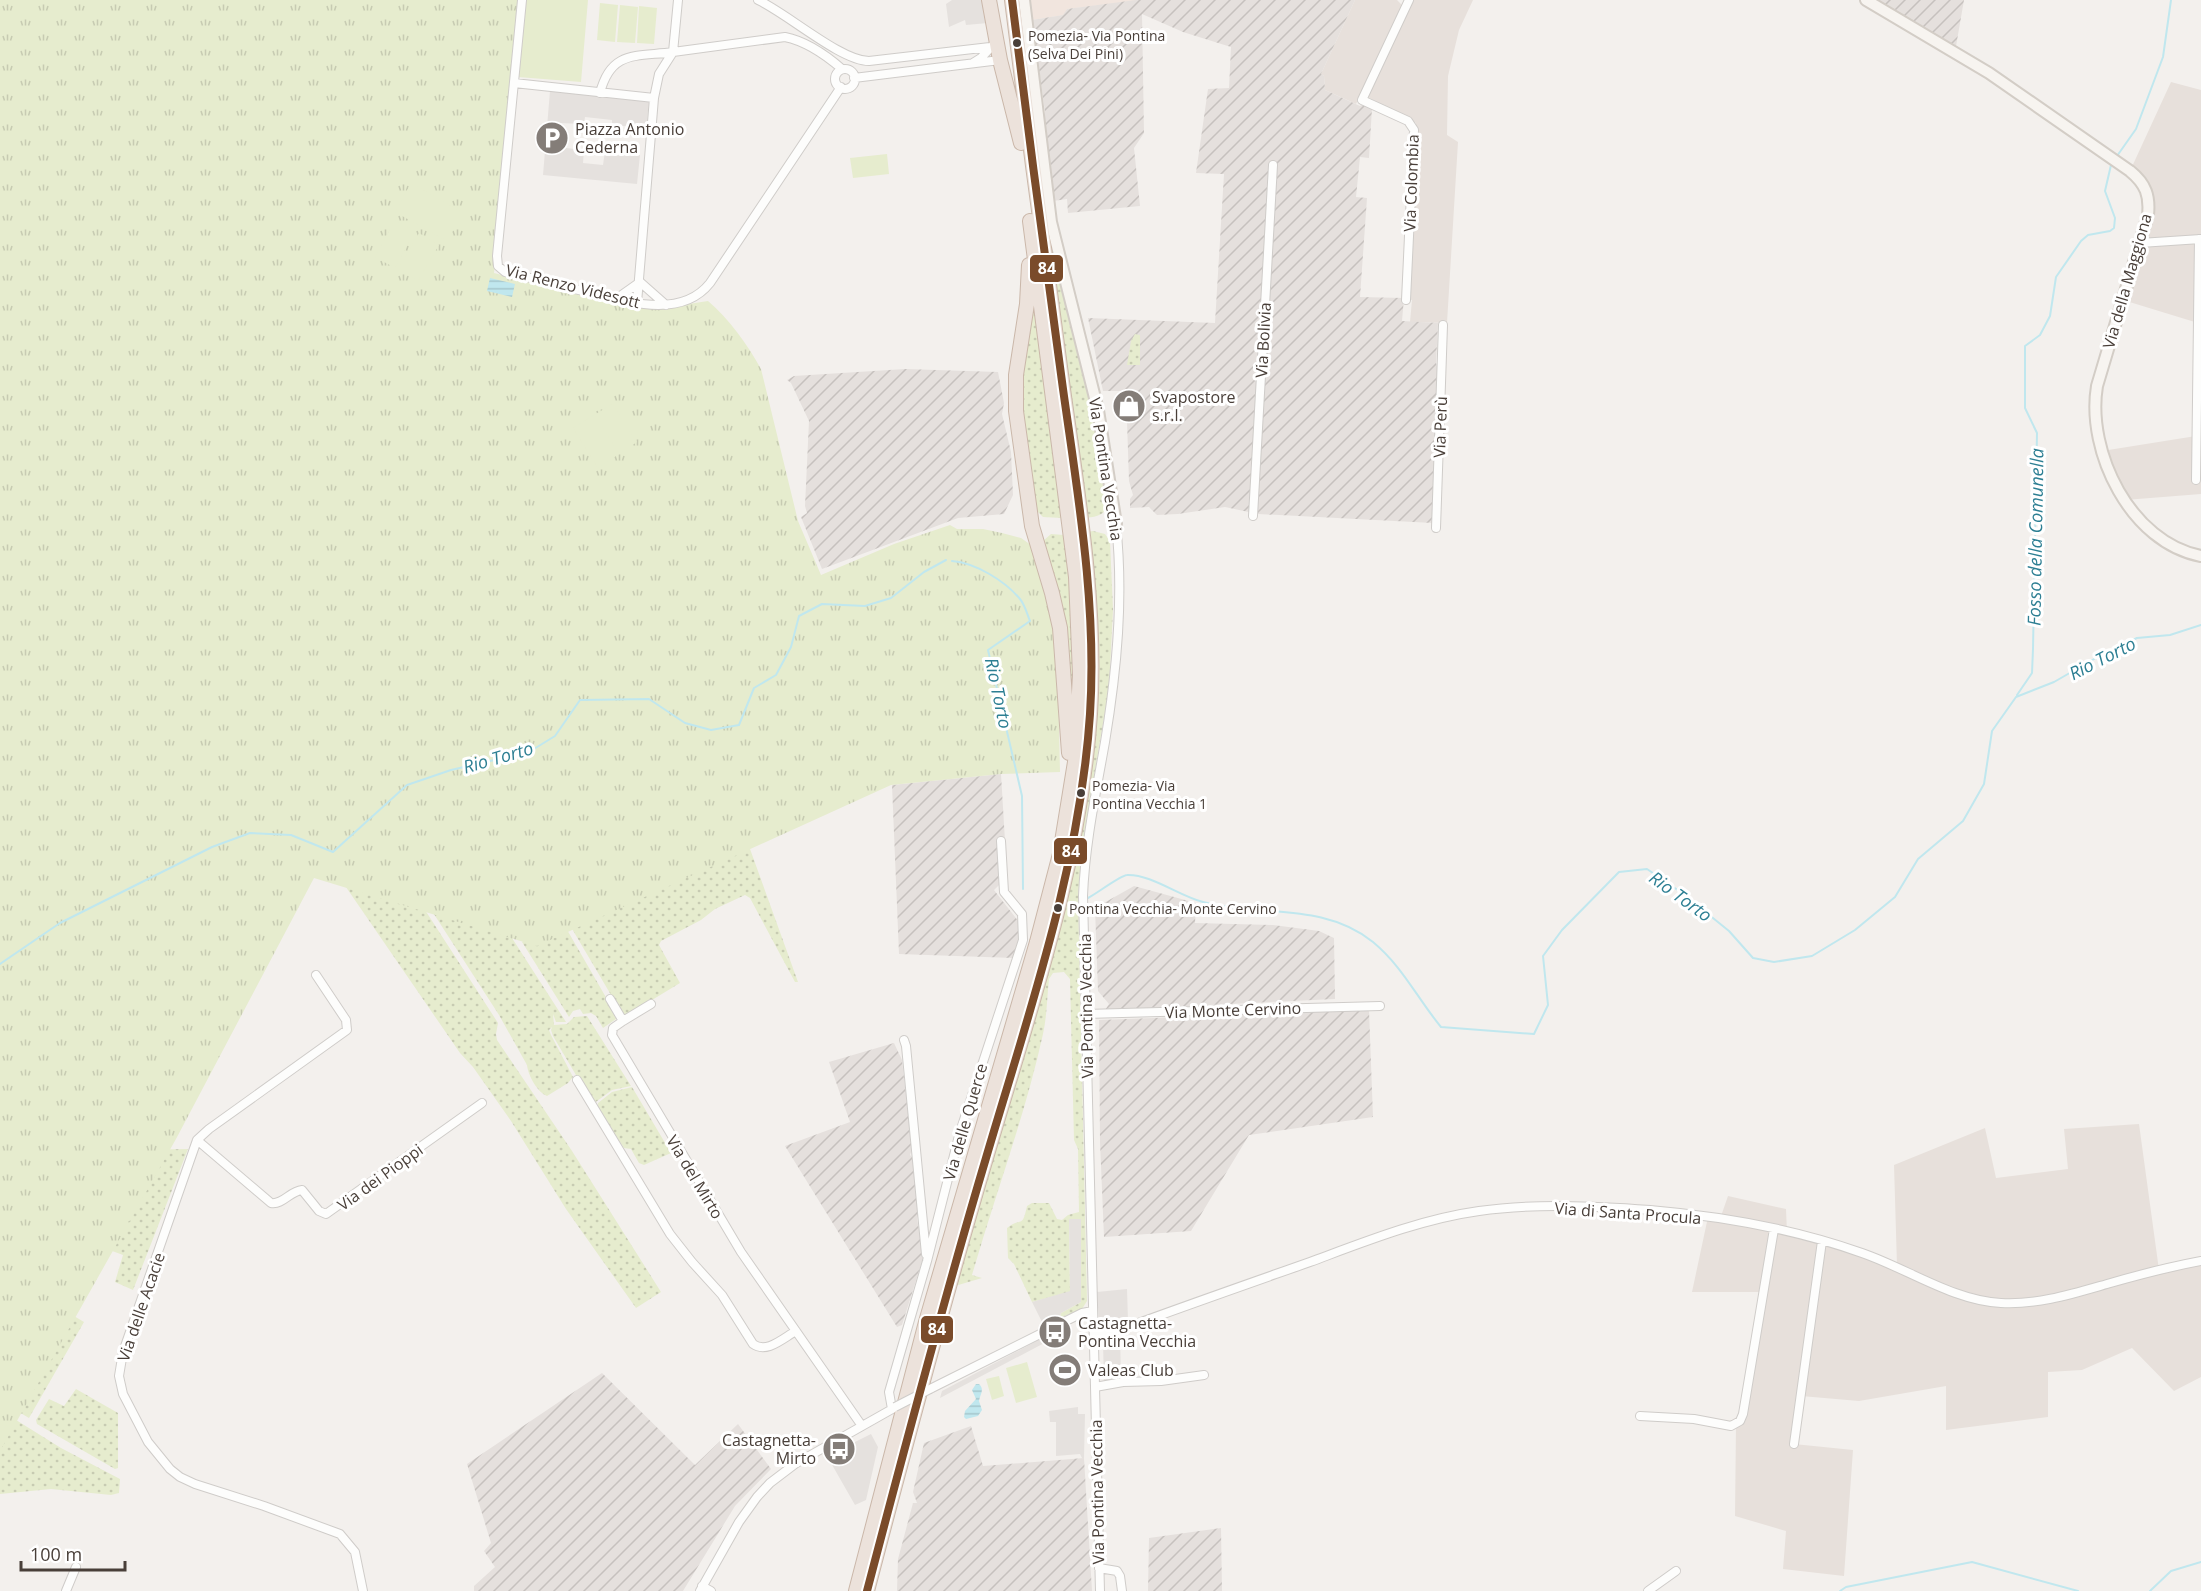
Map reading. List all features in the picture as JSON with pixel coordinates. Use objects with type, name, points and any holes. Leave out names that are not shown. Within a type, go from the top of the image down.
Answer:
[{"type":"highway","points":[[989,0],[994,45],[1000,60],[1021,143]]},
{"type":"highway","points":[[1004,0],[1029,209],[1074,513]]},
{"type":"highway","points":[[867,1591],[1052,907],[1058,886],[1071,857],[1084,777],[1086,674],[1079,617],[1074,513],[1012,0]]},
{"type":"highway","points":[[1029,209],[1029,283],[1017,370],[1016,404],[1032,526],[1059,622],[1071,789]]},
{"type":"highway","points":[[1058,886],[1060,854],[1086,674]]},
{"type":"highway","points":[[856,1591],[926,1322],[1052,907]]},
{"type":"street","name":"Via Renzo Videsott","points":[[522,0],[497,256],[498,266],[505,272],[637,303],[666,305],[693,298],[710,283],[841,87],[846,88],[852,85],[854,78],[1000,60]]},
{"type":"street","points":[[637,303],[654,98],[659,74],[673,52],[678,0]]},
{"type":"street","points":[[758,0],[791,18],[845,55],[857,60],[869,61],[994,45]]},
{"type":"street","name":"Via Pontina Vecchia","points":[[1024,0],[1051,222],[1098,410],[1116,524],[1119,606],[1116,656],[1112,698],[1085,865],[1085,1014],[1100,1591]]},
{"type":"street","name":"Via Colombia","points":[[1406,300],[1414,130],[1408,121],[1362,100],[1409,0]]},
{"type":"street","name":"Via della Maggiona","points":[[1866,0],[1989,73],[2136,176],[2145,187],[2148,215],[2097,387],[2094,415],[2097,433],[2114,480],[2128,505],[2153,533],[2170,546],[2201,556]]},
{"type":"street","points":[[600,93],[608,71],[620,61],[785,37],[825,56],[842,69],[849,70],[854,78]]},
{"type":"street","points":[[972,64],[994,45]]},
{"type":"street","points":[[841,87],[835,79],[837,73],[842,69]]},
{"type":"street","points":[[514,84],[654,98]]},
{"type":"street","name":"Via Bolivia","points":[[1253,516],[1273,165]]},
{"type":"street","points":[[2140,243],[2200,239],[2196,480]]},
{"type":"street","points":[[616,299],[640,282]]},
{"type":"street","points":[[640,282],[666,305]]},
{"type":"street","name":"Via Perù","points":[[1436,528],[1443,326]]},
{"type":"street","name":"Via delle Querce","points":[[893,1408],[889,1392],[927,1261],[960,1132],[1023,940],[1022,915],[1004,892],[1001,842]]},
{"type":"street","points":[[197,1140],[346,1031],[348,1028],[346,1022],[316,975]]},
{"type":"street","points":[[610,999],[623,1021],[651,1004]]},
{"type":"street","name":"Via Monte Cervino","points":[[1085,1014],[1380,1006]]},
{"type":"street","name":"Via del Mirto","points":[[623,1021],[613,1028],[612,1035],[729,1234],[862,1426]]},
{"type":"street","points":[[903,1040],[906,1046],[927,1261]]},
{"type":"street","points":[[576,1080],[670,1234],[722,1295],[753,1344],[765,1348],[796,1331]]},
{"type":"street","name":"Via dei Pioppi","points":[[197,1140],[272,1203],[278,1203],[296,1191],[302,1190],[319,1211],[327,1215],[482,1103]]},
{"type":"street","name":"Via delle Acacie","points":[[197,1140],[123,1352],[120,1370],[123,1394],[151,1447],[161,1460],[180,1477],[202,1487],[264,1506],[342,1535],[355,1552],[363,1591]]},
{"type":"street","name":"Via di Santa Procula","points":[[1094,1334],[1106,1335],[1369,1241],[1446,1218],[1479,1211],[1543,1207],[1642,1210],[1698,1216],[1774,1229],[1873,1257],[1962,1294],[2004,1303],[2053,1298],[2201,1261]]},
{"type":"street","points":[[1640,1416],[1694,1419],[1731,1425],[1740,1421],[1774,1229]]},
{"type":"street","points":[[1794,1444],[1822,1241]]},
{"type":"street","points":[[711,1591],[701,1589],[739,1522],[765,1487],[795,1464],[930,1389],[1059,1324],[1093,1311]]},
{"type":"street","points":[[1095,1387],[1204,1375]]},
{"type":"street","points":[[66,1591],[76,1567]]},
{"type":"street","points":[[1099,1568],[1117,1571],[1122,1591]]},
{"type":"street","points":[[1648,1591],[1676,1571]]},
{"type":"shaded area","points":[[952,0],[985,0],[988,23],[966,25],[965,20],[949,27],[946,4]]},
{"type":"shaded area","points":[[1029,0],[1136,1],[1067,9],[1064,15],[1032,20]]},
{"type":"shaded area","points":[[1136,0],[1355,0],[1321,74],[1324,76],[1325,90],[1360,106],[1362,104],[1372,108],[1369,158],[1360,157],[1356,197],[1367,198],[1360,297],[1404,298],[1402,321],[1438,323],[1436,363],[1439,373],[1433,523],[1258,514],[1225,507],[1157,515],[1149,507],[1130,508],[1130,499],[1133,495],[1129,481],[1126,391],[1103,391],[1088,318],[1215,323],[1224,174],[1196,173],[1208,89],[1229,88],[1231,47],[1183,32],[1142,14],[1144,133],[1134,148],[1140,206],[1068,213],[1067,199],[1053,201],[1042,121],[1045,112],[1032,20],[1063,15],[1067,9]]},
{"type":"shaded area","points":[[1355,0],[1397,0],[1403,6],[1356,104],[1325,90],[1324,76],[1321,74]]},
{"type":"shaded area","points":[[1412,0],[1473,0],[1459,30],[1448,76],[1447,135],[1458,142],[1447,323],[1410,322],[1412,300],[1407,299],[1416,123],[1368,97]]},
{"type":"shaded area","points":[[1866,0],[1964,0],[1955,52]]},
{"type":"shaded area","points":[[2171,82],[2201,90],[2201,494],[2125,500],[2102,451],[2196,436],[2198,323],[2123,300],[2148,199],[2130,171]]},
{"type":"shaded area","name":"Piazza Antonio Cederna","points":[[550,91],[649,101],[646,128],[612,125],[612,120],[585,117],[584,124],[559,123],[557,147],[584,150],[583,163],[603,165],[605,151],[640,155],[637,184],[543,175]]},
{"type":"shaded area","points":[[905,369],[998,372],[1004,403],[1002,414],[1011,452],[1013,495],[1004,514],[958,518],[822,569],[801,517],[807,513],[805,506],[809,421],[791,383],[787,380],[794,376]]},
{"type":"shaded area","points":[[1001,774],[1005,841],[997,842],[999,885],[994,890],[1019,922],[1021,934],[1014,958],[899,954],[892,785]]},
{"type":"shaded area","points":[[1134,886],[1196,903],[1195,923],[1273,925],[1319,931],[1334,938],[1335,999],[1105,1010],[1109,1004],[1098,991],[1095,908]]},
{"type":"shaded area","points":[[1369,1010],[1373,1117],[1249,1135],[1191,1231],[1104,1237],[1100,1142],[1099,1020]]},
{"type":"shaded area","points":[[894,1043],[902,1060],[912,1149],[910,1155],[913,1158],[918,1206],[917,1219],[924,1255],[902,1325],[897,1327],[785,1146],[850,1122],[829,1062]]},
{"type":"shaded area","points":[[2139,1124],[2159,1270],[2201,1262],[2201,1377],[2174,1391],[2132,1348],[2082,1370],[2048,1372],[2048,1417],[1946,1430],[1946,1386],[1859,1401],[1801,1396],[1794,1444],[1853,1450],[1844,1576],[1783,1569],[1786,1531],[1735,1516],[1736,1424],[1764,1292],[1692,1292],[1708,1217],[1720,1219],[1728,1196],[1786,1209],[1787,1233],[1897,1266],[1894,1165],[1985,1128],[1996,1178],[2068,1169],[2064,1129]]},
{"type":"shaded area","points":[[1069,1219],[1081,1219],[1081,1302],[1043,1324],[1032,1302],[1070,1291]]},
{"type":"shaded area","points":[[1127,1289],[1128,1321],[1113,1327],[1099,1322],[1097,1292]]},
{"type":"shaded area","points":[[1120,1334],[1121,1379],[1104,1381],[1103,1343]]},
{"type":"shaded area","points":[[1048,1335],[1050,1340],[940,1398],[942,1391]]},
{"type":"shaded area","points":[[602,1373],[695,1465],[738,1424],[771,1469],[735,1506],[683,1591],[474,1591],[474,1586],[495,1567],[484,1551],[491,1543],[467,1464]]},
{"type":"shaded area","points":[[1078,1407],[1078,1414],[1085,1414],[1084,1458],[1080,1454],[1056,1456],[1056,1422],[1050,1422],[1049,1411]]},
{"type":"shaded area","points":[[971,1426],[983,1466],[1084,1458],[1092,1591],[897,1591],[898,1559],[913,1503],[917,1503],[913,1492],[924,1443]]},
{"type":"shaded area","points":[[871,1434],[878,1447],[866,1500],[855,1505],[831,1463],[844,1457],[843,1453],[847,1451],[845,1447]]},
{"type":"shaded area","points":[[1221,1528],[1222,1591],[1148,1591],[1149,1538]]},
{"type":"green space","points":[[0,0],[520,0],[494,273],[629,306],[662,308],[708,301],[716,308],[738,333],[761,369],[798,521],[821,575],[894,544],[950,525],[957,529],[983,529],[1002,533],[1021,538],[1031,545],[1043,579],[1057,635],[1060,772],[1001,774],[891,785],[537,946],[314,878],[176,1139],[0,1451]]},
{"type":"green space","points":[[524,0],[588,0],[581,82],[518,77]]},
{"type":"green space","points":[[600,3],[618,5],[615,42],[597,40]]},
{"type":"green space","points":[[620,5],[638,7],[635,43],[617,42]]},
{"type":"green space","points":[[639,6],[657,8],[654,44],[637,43]]},
{"type":"green space","points":[[887,154],[889,174],[853,178],[850,158]]},
{"type":"green space","points":[[411,183],[463,213],[447,241],[395,212]]},
{"type":"green space","points":[[395,220],[415,231],[395,268],[375,257]]},
{"type":"green space","points":[[1047,225],[1095,408],[1108,503],[1105,511],[1092,517],[1084,518]]},
{"type":"green space","points":[[419,233],[439,245],[418,281],[398,270]]},
{"type":"green space","points":[[1035,293],[1062,518],[1043,517],[1036,510],[1021,414],[1021,375]]},
{"type":"green space","points":[[1135,334],[1140,335],[1140,365],[1127,365],[1131,341]]},
{"type":"green space","points":[[612,404],[637,442],[620,453],[602,426],[619,454],[598,468],[573,428]]},
{"type":"green space","points":[[1087,532],[1105,534],[1110,541],[1113,610],[1109,689],[1083,840],[1078,896],[1087,1301],[1082,1309],[1062,1317],[1061,1313],[1081,1302],[1081,1219],[1069,1219],[1070,1292],[1032,1302],[1014,1264],[1008,1258],[1007,1228],[1022,1220],[1027,1206],[1032,1203],[1049,1203],[1057,1219],[1062,1220],[1068,1215],[1079,1212],[1078,1149],[1074,1140],[1070,979],[1064,972],[1053,973],[1049,979],[1044,1027],[1036,1065],[972,1275],[982,1278],[955,1286],[1075,847]]},
{"type":"green space","points":[[1051,534],[1064,535],[1074,634],[1073,709],[1043,541]]},
{"type":"green space","points":[[719,763],[798,982],[795,982],[750,898],[745,895],[715,909],[701,920],[661,941],[659,945],[680,983],[624,1017],[545,883]]},
{"type":"green space","points":[[385,848],[498,1023],[497,1040],[572,1151],[661,1292],[636,1308],[566,1209],[511,1121],[473,1067],[460,1053],[337,874]]},
{"type":"green space","points":[[392,849],[480,888],[566,1022],[556,1022],[553,1014],[554,1025],[567,1024],[574,1017],[587,1016],[631,1086],[612,1090],[593,1104],[553,1036],[552,1027],[549,1030],[551,1035],[573,1077],[568,1083],[547,1096],[543,1094],[531,1078],[527,1065],[499,1015]]},
{"type":"green space","points":[[557,919],[562,921],[615,1013],[616,1019],[603,1028],[596,1016],[591,1013],[583,1014],[580,1009],[573,1011],[569,1017],[522,942]]},
{"type":"green space","points":[[632,1087],[671,1153],[644,1165],[639,1163],[631,1149],[624,1148],[598,1109],[598,1103],[612,1092]]},
{"type":"green space","points":[[188,1149],[133,1290],[115,1282],[123,1255],[104,1248],[125,1150]]},
{"type":"green space","points":[[59,1307],[84,1322],[29,1418],[0,1401],[0,1376]]},
{"type":"green space","points":[[1027,1362],[1037,1397],[1016,1403],[1006,1368]]},
{"type":"green space","points":[[999,1376],[1004,1396],[992,1400],[986,1379]]},
{"type":"green space","points":[[76,1389],[118,1413],[118,1468],[115,1469],[37,1424],[36,1420],[49,1399],[64,1406]]},
{"type":"green space","points":[[0,1410],[61,1448],[120,1479],[119,1493],[111,1495],[51,1489],[0,1494]]},
{"type":"water","points":[[490,278],[515,284],[512,297],[487,291]]},
{"type":"water","points":[[976,1384],[982,1388],[979,1401],[982,1410],[978,1416],[966,1419],[965,1411],[976,1399],[972,1390]]},
{"type":"waterway","name":"Fosso della Comunella","points":[[2117,156],[2136,129],[2163,57],[2171,0]]},
{"type":"waterway","name":"Fosso della Comunella","points":[[2017,695],[2032,673],[2033,649],[2037,433],[2025,408],[2025,346],[2040,335],[2050,316],[2056,277],[2081,241],[2088,235],[2110,231],[2114,228],[2115,218],[2105,191],[2111,165]]},
{"type":"waterway","name":"Rio Torto","points":[[0,964],[60,923],[212,847],[250,833],[291,835],[333,852],[407,785],[451,770],[529,752],[555,736],[580,700],[649,699],[685,723],[711,730],[739,725],[754,688],[776,675],[791,647],[799,616],[822,604],[865,606],[891,598],[924,572],[946,560]]},
{"type":"waterway","name":"Rio Torto","points":[[952,561],[980,569],[1014,592],[1022,601],[1030,621],[988,650],[1022,796],[1023,889]]},
{"type":"waterway","name":"Rio Torto","points":[[1088,898],[1127,875],[1146,878],[1203,902],[1313,916],[1334,921],[1354,929],[1384,952],[1441,1027],[1534,1034],[1548,1005],[1543,956],[1562,930],[1619,872],[1647,869],[1682,893],[1729,931],[1753,958],[1774,962],[1812,956],[1855,930],[1895,897],[1918,859],[1963,821],[1984,784],[1992,731],[2016,697],[2054,682],[2101,655],[2137,638],[2170,635],[2201,625]]},
{"type":"waterway","points":[[1840,1591],[1846,1587],[1972,1562],[2078,1591]]},
{"type":"waterway","points":[[2150,1591],[2171,1571],[2201,1562]]},
{"type":"transit line","name":"84","points":[[867,1591],[955,1266],[1035,993],[1064,883],[1076,827],[1090,714],[1091,632],[1085,551],[1012,0]]},
{"type":"place","name":"Pomezia- Via Pontina (Selva Dei Pini)","points":[[1017,43]]},
{"type":"place","name":"Piazza Antonio Cederna","points":[[552,138]]},
{"type":"place","name":"Svapostore s.r.l.","points":[[1129,406]]},
{"type":"place","name":"Pomezia- Via Pontina Vecchia 1","points":[[1081,793]]},
{"type":"place","name":"Pontina Vecchia- Monte Cervino","points":[[1058,908]]},
{"type":"place","name":"Castagnetta- Pontina Vecchia","points":[[1055,1332]]},
{"type":"place","name":"Valeas Club","points":[[1065,1370]]},
{"type":"place","name":"Castagnetta- Mirto","points":[[839,1449]]}]
